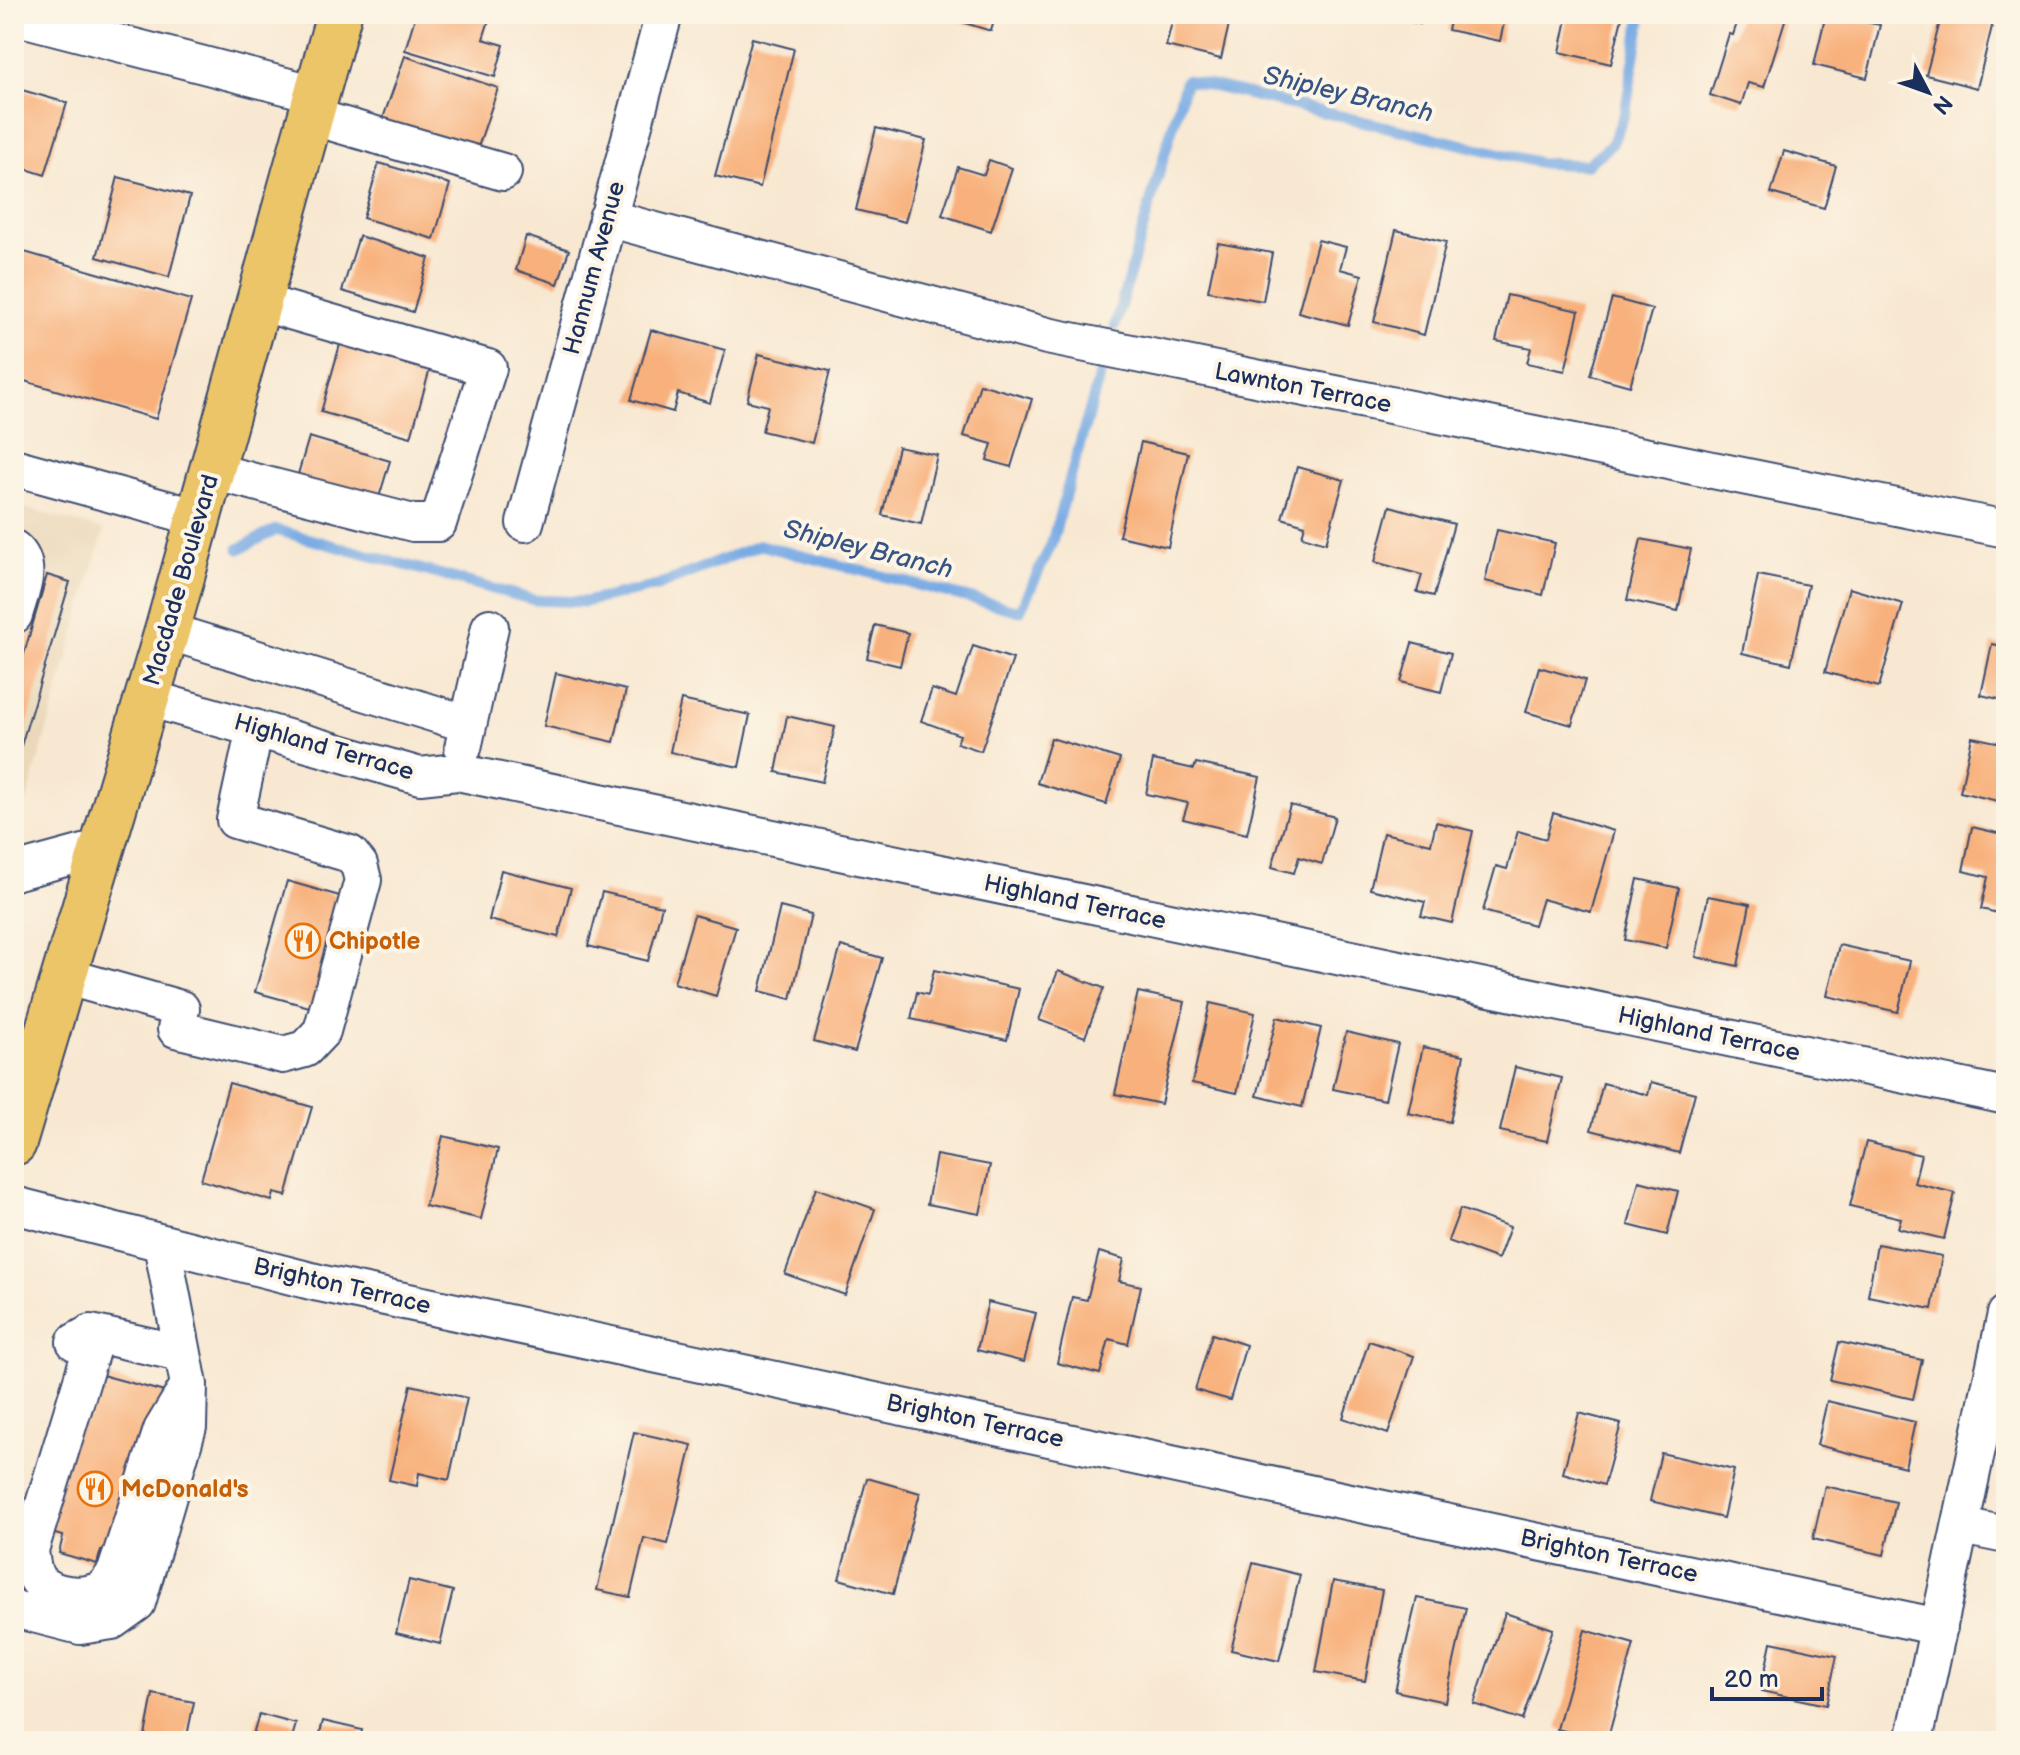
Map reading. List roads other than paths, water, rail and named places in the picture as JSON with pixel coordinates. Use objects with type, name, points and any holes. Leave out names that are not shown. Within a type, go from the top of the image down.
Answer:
[{"type":"main road","name":"Macdade Boulevard","points":[[14,1143],[148,698],[339,14]]},
{"type":"street","name":"Hannum Avenue","points":[[525,523],[664,14]]},
{"type":"street","points":[[14,16],[313,105],[503,172]]},
{"type":"street","name":"Lawnton Terrace","points":[[607,218],[1047,336],[2006,529]]},
{"type":"street","points":[[212,471],[413,523],[438,523],[488,368],[259,302]]},
{"type":"street","points":[[14,467],[199,518]]},
{"type":"street","points":[[14,549],[21,555],[26,570],[14,615]]},
{"type":"street","points":[[457,772],[490,627]]},
{"type":"street","points":[[167,631],[468,724]]},
{"type":"street","name":"Highland Terrace","points":[[148,698],[420,776],[457,772],[2006,1096]]},
{"type":"street","points":[[64,976],[283,1055],[305,1049],[322,1031],[363,880],[359,865],[350,854],[235,820],[255,728]]},
{"type":"street","points":[[14,872],[102,848]]},
{"type":"street","name":"Brighton Terrace","points":[[14,1205],[319,1283],[1939,1627]]},
{"type":"street","points":[[14,1609],[80,1626],[112,1621],[137,1603],[188,1427],[184,1369],[162,1244]]},
{"type":"street","points":[[1914,1741],[2006,1314]]},
{"type":"street","points":[[14,1554],[66,1354],[78,1338],[96,1334],[184,1369]]},
{"type":"street","points":[[96,1334],[30,1550],[36,1578],[48,1590],[81,1594],[95,1591],[104,1588],[115,1574],[184,1369]]},
{"type":"street","points":[[1962,1526],[2006,1535]]},
{"type":"waterway","name":"Shipley Branch","points":[[1115,325],[1186,80],[1541,163],[1586,165],[1612,144],[1625,113],[1642,14]]},
{"type":"waterway","name":"Shipley Branch","points":[[239,549],[276,530],[534,600],[584,602],[657,586],[760,545],[1020,611],[1051,545],[1100,374]]},
{"type":"place","name":"Chipotle","points":[[303,941]]},
{"type":"place","name":"McDonald's","points":[[95,1489]]}]
